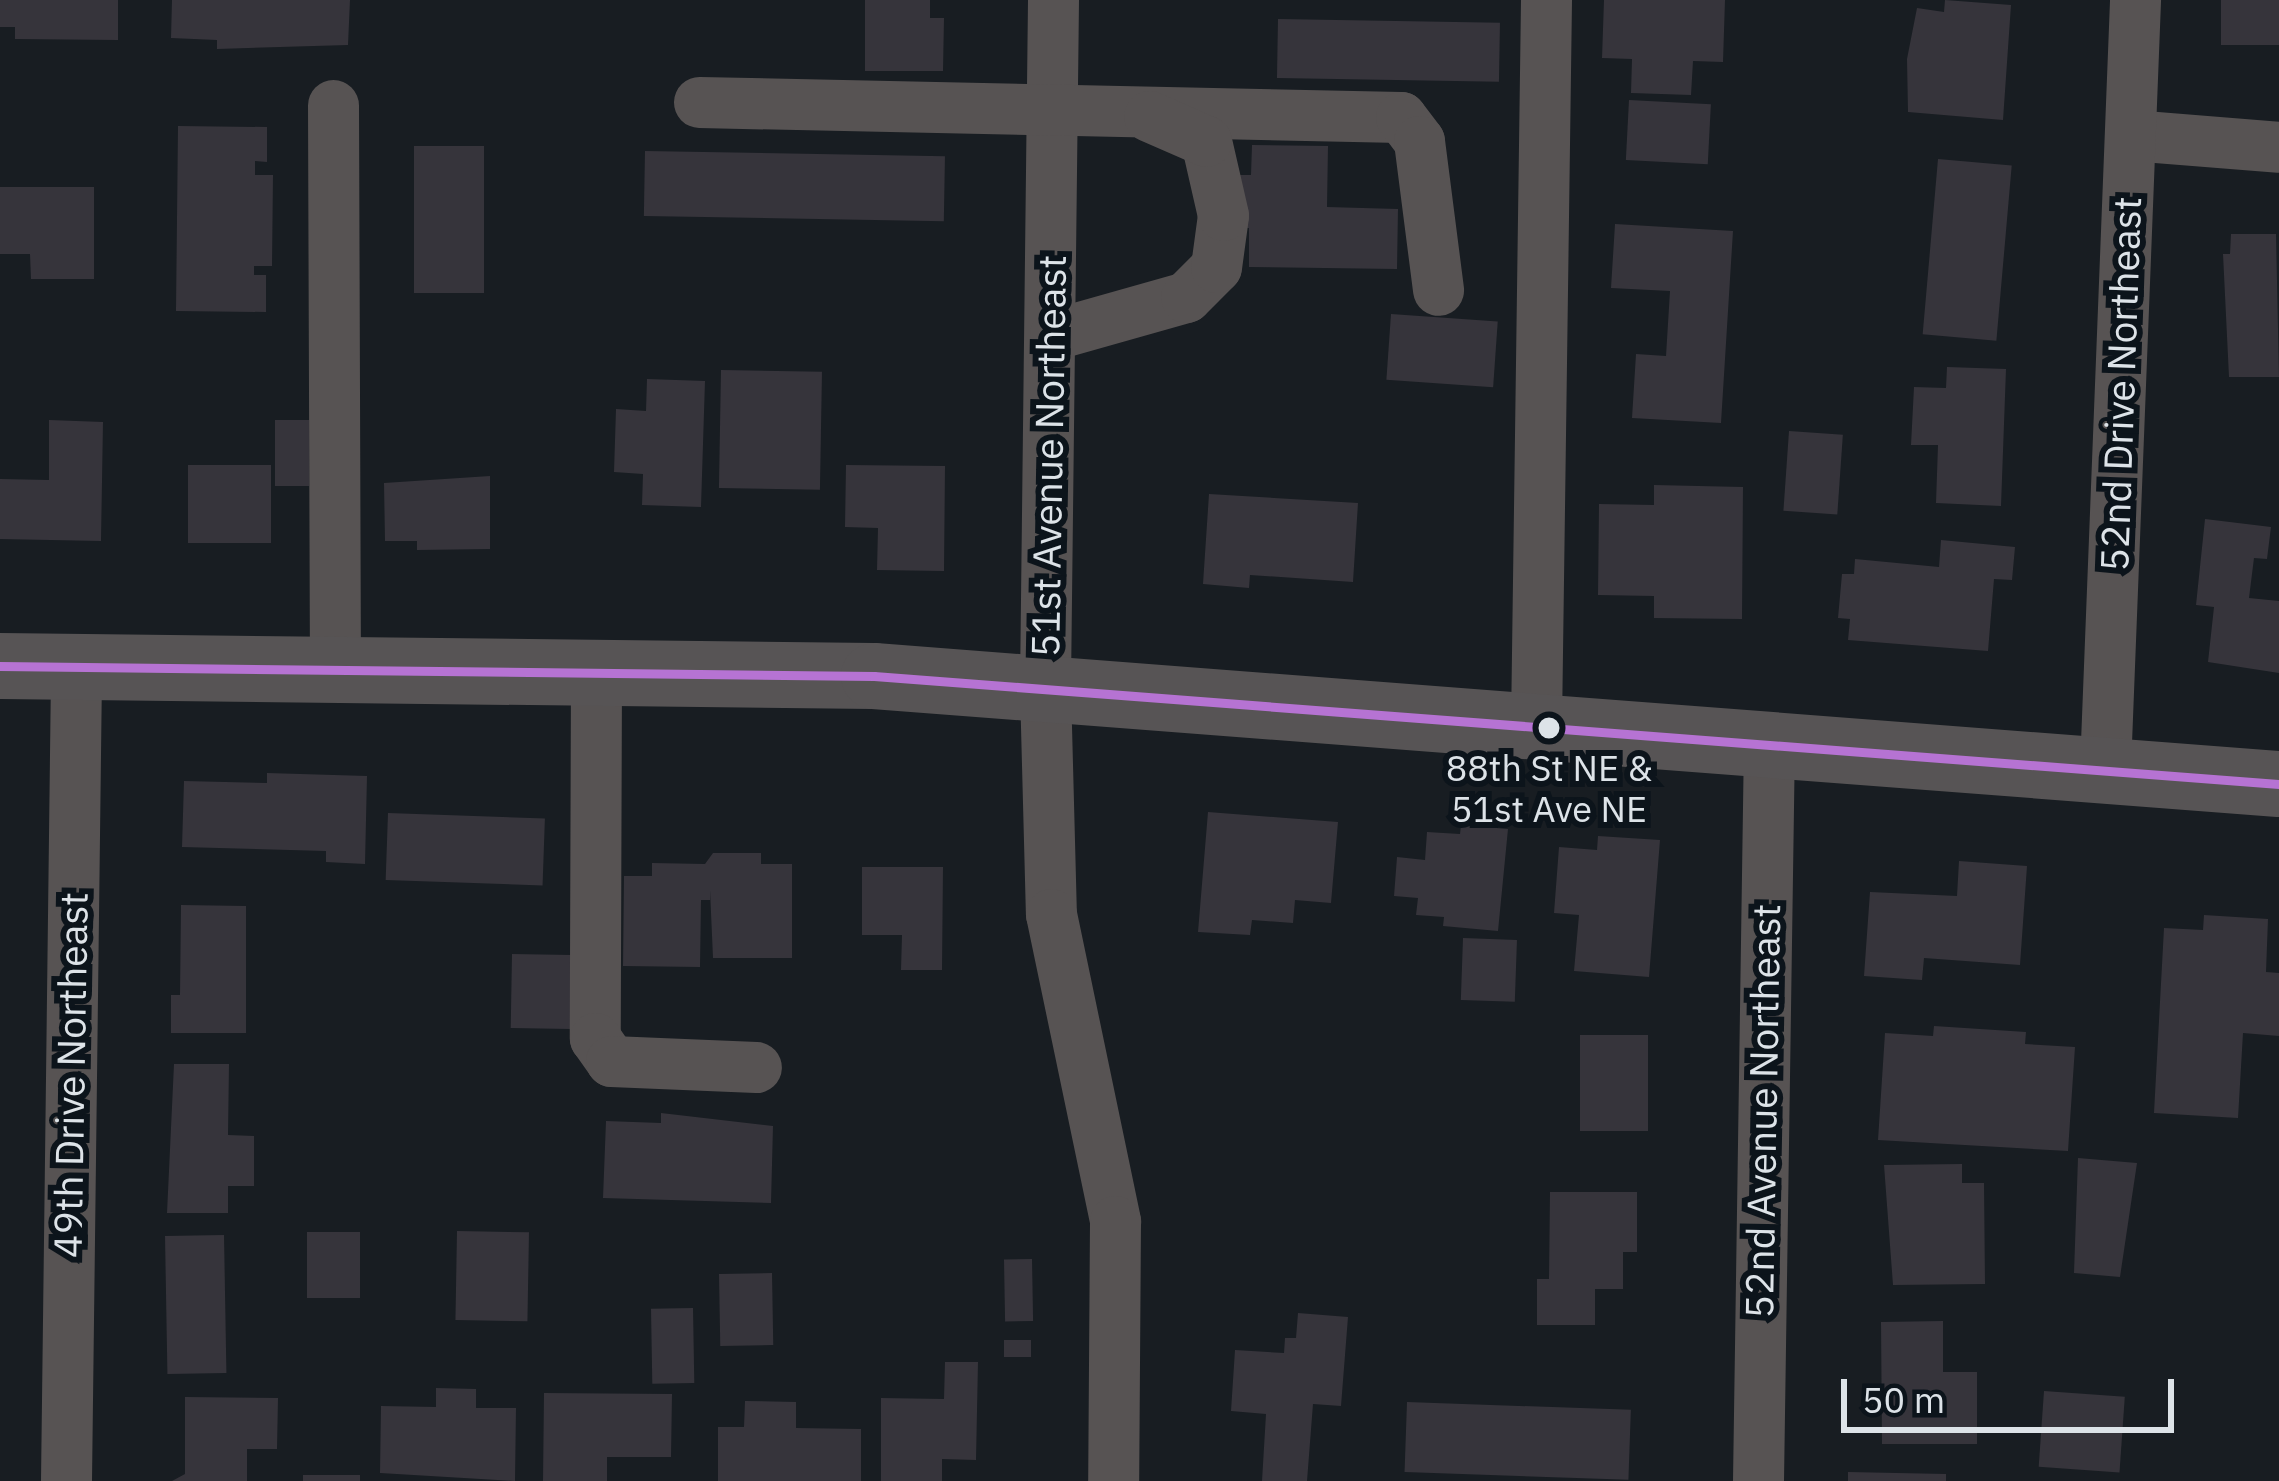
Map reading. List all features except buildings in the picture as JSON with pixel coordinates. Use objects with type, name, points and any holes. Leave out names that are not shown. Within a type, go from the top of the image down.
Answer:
[{"type":"main road","points":[[0,666],[335,674],[874,676],[1769,740],[2279,784]]},
{"type":"street","name":"51st Avenue Northeast","points":[[1053,0],[1054,334],[1045,688],[1051,914],[1114,1221],[1113,1481]]},
{"type":"street","points":[[1536,724],[1546,0]]},
{"type":"street","name":"52nd Drive Northeast","points":[[2105,768],[2135,0]]},
{"type":"street","points":[[699,102],[1401,117],[1423,161],[1438,290]]},
{"type":"street","points":[[333,105],[335,674]]},
{"type":"street","points":[[1054,334],[1186,297],[1216,267],[1223,215],[1206,141],[1133,111]]},
{"type":"street","points":[[2131,135],[2279,147]]},
{"type":"street","name":"49th Drive Northeast","points":[[66,1481],[76,669]]},
{"type":"street","points":[[596,674],[595,1038],[610,1060],[756,1067]]},
{"type":"street","name":"52nd Avenue Northeast","points":[[1758,1481],[1769,740]]},
{"type":"transit line","points":[[0,666],[874,676],[2279,784]]},
{"type":"place","name":"88th St NE & 51st Ave NE","points":[[1549,728]]}]
